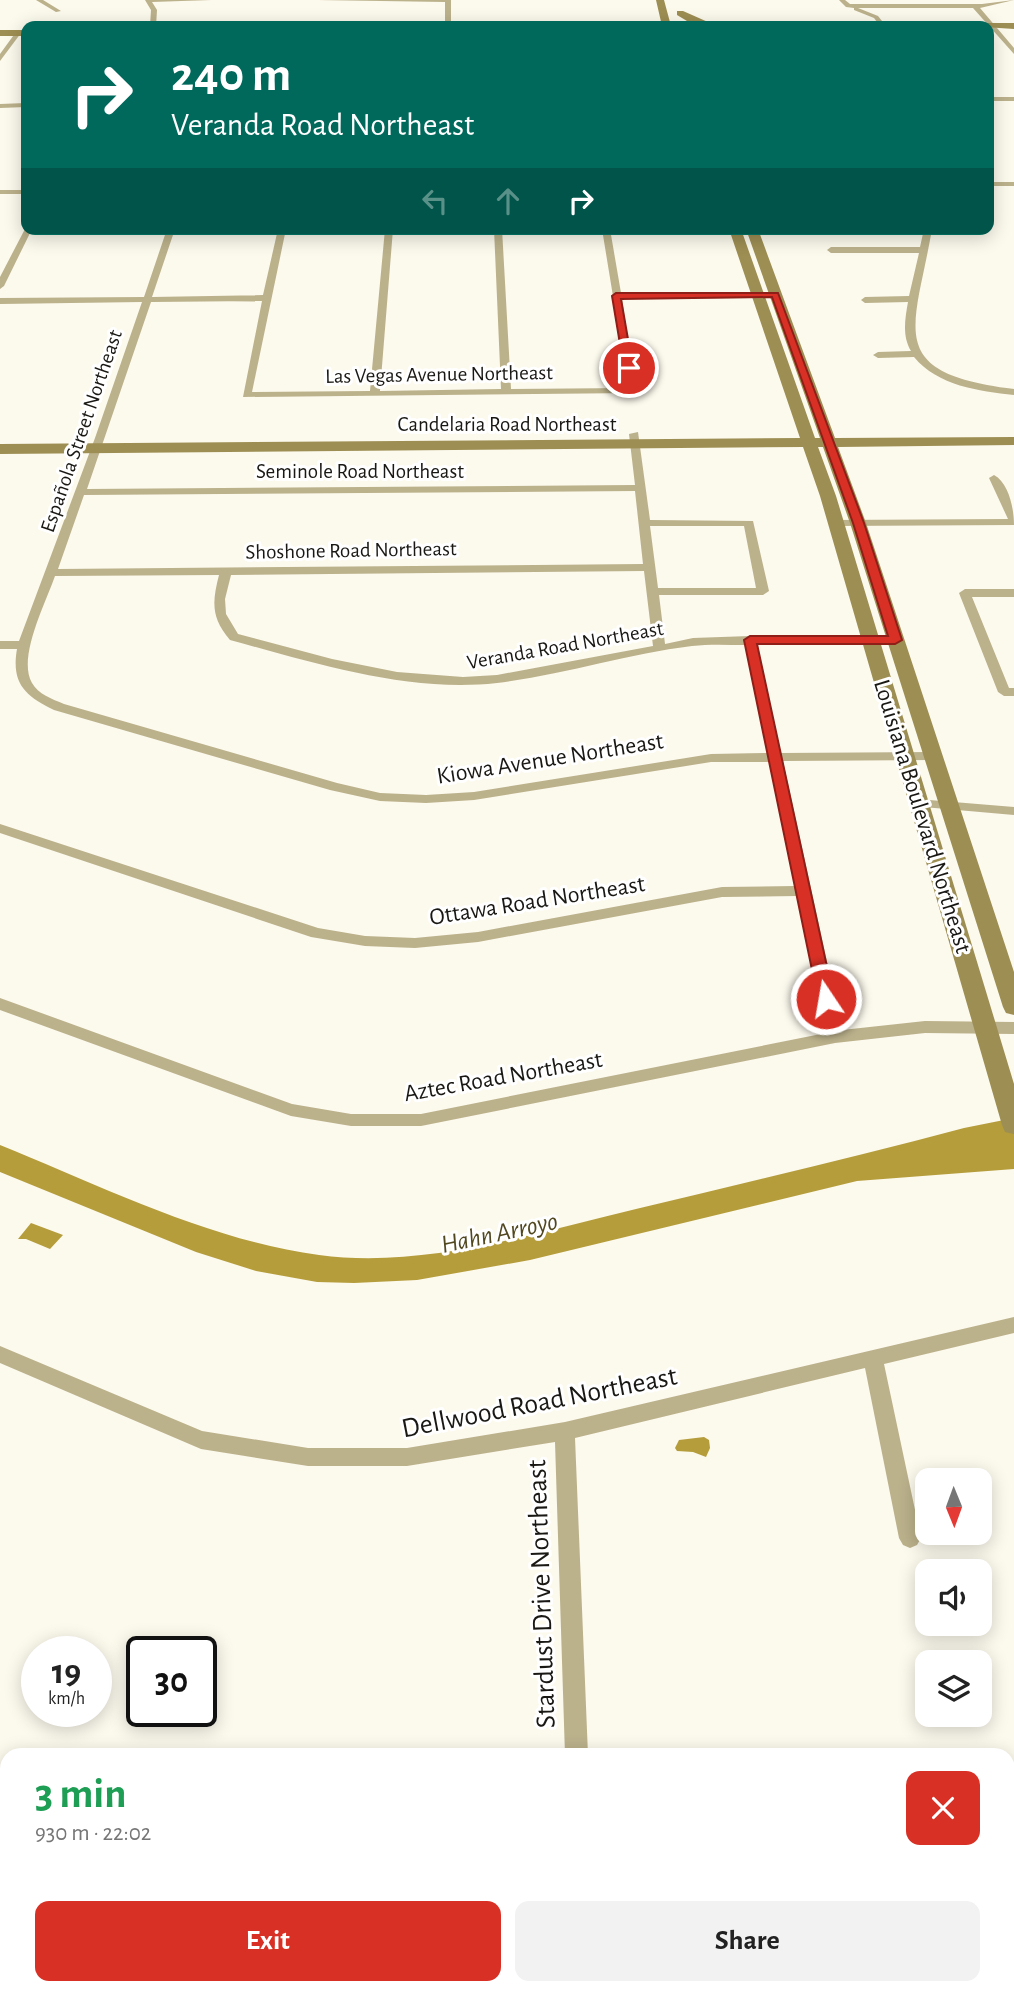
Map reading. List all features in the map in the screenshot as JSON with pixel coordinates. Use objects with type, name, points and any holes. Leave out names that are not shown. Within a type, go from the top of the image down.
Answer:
[{"type":"main road","points":[[660,0],[666,21]]},
{"type":"main road","points":[[676,0],[682,21]]},
{"type":"main road","points":[[680,13],[693,21]]},
{"type":"main road","points":[[994,29],[1014,29]]},
{"type":"main road","points":[[0,35],[21,35]]},
{"type":"main road","name":"Louisiana Boulevard Northeast","points":[[738,235],[757,295],[858,523],[1014,1007]]},
{"type":"main road","name":"Louisiana Boulevard Northeast","points":[[754,235],[818,437],[835,523],[1011,1115]]},
{"type":"main road","name":"Candelaria Road Northeast","points":[[0,439],[98,443],[634,439],[818,437],[1014,430]]},
{"type":"main road","name":"Candelaria Road Northeast","points":[[818,437],[1014,441]]},
{"type":"main road","name":"Candelaria Road Northeast","points":[[0,449],[98,443]]},
{"type":"street","points":[[38,0],[58,11]]},
{"type":"street","points":[[148,0],[208,0]]},
{"type":"street","points":[[148,0],[154,10],[153,21]]},
{"type":"street","points":[[321,0],[448,0],[448,21]]},
{"type":"street","points":[[842,0],[848,6],[874,16],[878,21]]},
{"type":"street","points":[[848,6],[975,6],[1014,0]]},
{"type":"street","points":[[975,6],[986,21]]},
{"type":"street","points":[[994,31],[1014,52]]},
{"type":"street","points":[[0,59],[21,35]]},
{"type":"street","points":[[994,99],[1014,99]]},
{"type":"street","points":[[0,106],[21,105]]},
{"type":"street","points":[[994,183],[1014,184]]},
{"type":"street","points":[[0,192],[21,192]]},
{"type":"street","points":[[0,286],[25,235]]},
{"type":"street","name":"Española Street Northeast","points":[[24,645],[98,443],[169,235]]},
{"type":"street","points":[[0,301],[267,299],[281,235]]},
{"type":"street","points":[[375,394],[388,235]]},
{"type":"street","points":[[498,235],[506,393]]},
{"type":"street","points":[[607,235],[616,296],[775,295]]},
{"type":"street","points":[[927,235],[909,327],[918,354],[924,362],[947,377],[976,386],[1014,392]]},
{"type":"street","points":[[831,250],[924,250]]},
{"type":"street","name":"Las Vegas Avenue Northeast","points":[[267,299],[246,395],[633,391],[616,296]]},
{"type":"street","points":[[865,300],[914,299]]},
{"type":"street","points":[[878,355],[918,354]]},
{"type":"street","points":[[634,439],[659,648]]},
{"type":"street","points":[[835,523],[1014,521],[994,478]]},
{"type":"street","name":"Seminole Road Northeast","points":[[80,492],[640,488]]},
{"type":"street","points":[[645,523],[749,523],[763,592],[654,592]]},
{"type":"street","name":"Shoshone Road Northeast","points":[[50,573],[651,567]]},
{"type":"street","name":"Veranda Road Northeast","points":[[226,571],[218,615],[222,625],[234,637],[362,671],[408,678],[466,682],[497,679],[693,642],[895,640]]},
{"type":"street","points":[[1014,593],[965,593],[1004,692],[1014,692]]},
{"type":"street","points":[[750,640],[835,1037]]},
{"type":"street","points":[[0,645],[24,645]]},
{"type":"street","name":"Kiowa Avenue Northeast","points":[[24,645],[20,664],[24,684],[38,697],[60,706],[335,787],[380,797],[426,800],[474,796],[681,761],[776,757],[933,756]]},
{"type":"street","points":[[917,803],[1014,811]]},
{"type":"street","name":"Ottawa Road Northeast","points":[[0,828],[316,933],[365,941],[415,943],[478,937],[722,892],[804,891]]},
{"type":"street","name":"Aztec Road Northeast","points":[[0,1004],[291,1110],[351,1120],[421,1120],[835,1037],[925,1027],[1014,1028]]},
{"type":"street","name":"Dellwood Road Northeast","points":[[0,1354],[201,1440],[308,1457],[407,1457],[565,1431],[1014,1325]]},
{"type":"street","points":[[873,1358],[910,1538]]},
{"type":"street","name":"Stardust Drive Northeast","points":[[565,1431],[577,1748]]},
{"type":"shaded area","points":[[1014,1118],[1014,1169],[857,1181],[530,1260],[417,1280],[317,1282],[256,1271],[196,1252],[0,1172],[0,1145],[157,1210],[238,1238],[319,1255],[398,1257],[439,1253],[519,1238]]},
{"type":"shaded area","points":[[31,1223],[63,1235],[50,1249],[26,1239],[18,1239]]},
{"type":"shaded area","points":[[704,1437],[709,1440],[710,1448],[706,1457],[693,1452],[677,1451],[675,1448],[679,1440]]},
{"type":"route","points":[[629,368],[616,296],[775,295],[858,523],[895,640],[750,640],[826,999]]},
{"type":"water label","name":"Hahn Arroyo","points":[[499,1232]]}]
